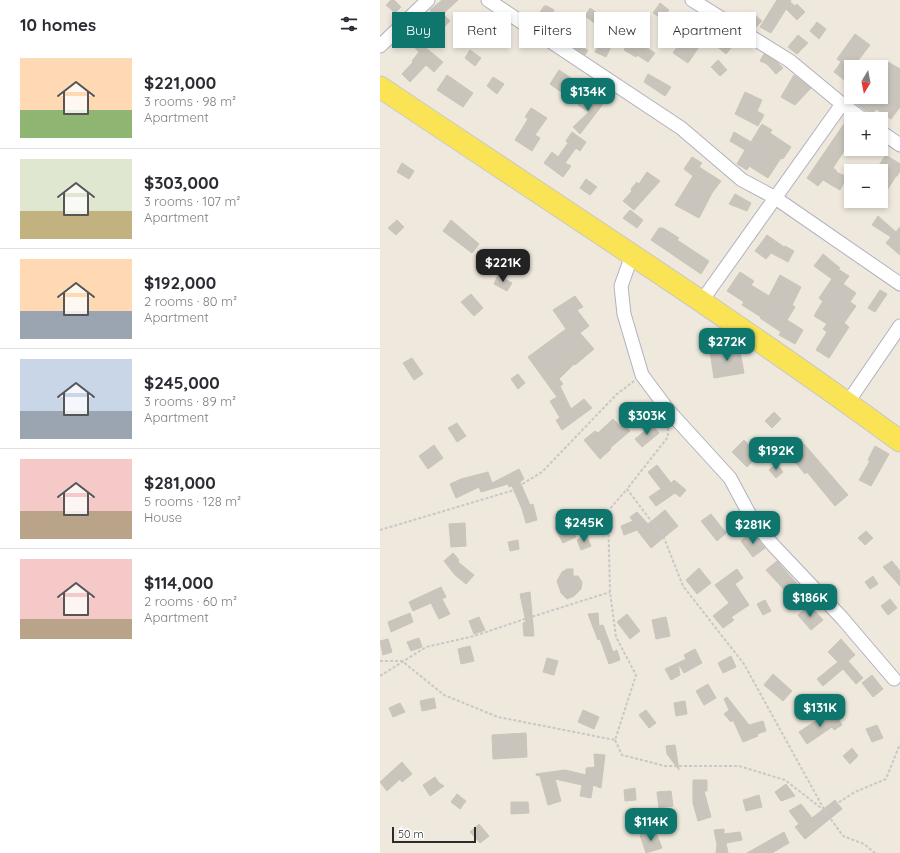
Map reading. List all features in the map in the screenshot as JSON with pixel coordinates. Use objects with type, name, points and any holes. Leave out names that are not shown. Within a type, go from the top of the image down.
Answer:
[{"type":"main road","points":[[380,87],[632,255],[848,402],[900,441]]},
{"type":"street","points":[[380,46],[428,0]]},
{"type":"street","points":[[488,0],[681,128],[742,180],[774,197],[900,284]]},
{"type":"street","points":[[692,0],[790,61],[853,112]]},
{"type":"street","points":[[701,302],[774,197],[842,104]]},
{"type":"street","points":[[888,137],[900,146]]},
{"type":"street","points":[[632,255],[621,286],[624,314],[642,374],[668,410],[730,478],[752,519],[768,539],[842,618],[894,679]]},
{"type":"street","points":[[848,402],[900,326]]},
{"type":"path","points":[[380,530],[511,491],[542,472],[616,394],[642,374]]},
{"type":"path","points":[[668,410],[668,437],[628,489],[608,511],[610,592],[616,637],[636,675],[615,740],[622,755],[664,766],[739,766],[785,780],[825,811]]},
{"type":"path","points":[[628,489],[664,538],[683,586],[744,664],[825,811],[843,836],[864,844],[874,853]]},
{"type":"path","points":[[380,676],[426,647],[474,636],[610,592]]},
{"type":"path","points":[[380,661],[402,661],[444,695],[498,717],[615,740]]},
{"type":"path","points":[[825,811],[855,792],[886,779],[900,744]]},
{"type":"building","points":[[391,0],[394,0],[401,7],[396,12],[394,12],[386,5]]},
{"type":"building","points":[[442,0],[458,0],[445,12],[432,12],[430,10]]},
{"type":"building","points":[[777,0],[791,0],[790,2],[795,6],[797,4],[805,12],[797,20],[786,9],[771,33],[760,27]]},
{"type":"building","points":[[660,3],[669,10],[667,12],[658,12],[658,16],[653,13]]},
{"type":"building","points":[[544,6],[554,10],[553,12],[540,12]]},
{"type":"building","points":[[590,8],[596,12],[594,12],[594,23],[586,17]]},
{"type":"building","points":[[445,16],[450,21],[445,26]]},
{"type":"building","points":[[756,16],[762,21],[756,27]]},
{"type":"building","points":[[817,22],[826,29],[819,39],[810,31]]},
{"type":"building","points":[[855,34],[870,45],[858,60],[844,60],[844,80],[834,72],[841,62],[837,59]]},
{"type":"building","points":[[798,35],[808,43],[797,54],[788,47]]},
{"type":"building","points":[[415,48],[426,48],[443,62],[434,72],[426,65],[410,82],[402,74],[413,62],[412,61],[419,52]]},
{"type":"building","points":[[575,48],[584,48],[588,50],[585,55]]},
{"type":"building","points":[[597,48],[610,48],[606,57],[595,52]]},
{"type":"building","points":[[625,48],[648,48],[655,53],[648,62],[637,55],[636,57],[624,50]]},
{"type":"building","points":[[676,48],[698,48],[688,63],[673,53]]},
{"type":"building","points":[[719,48],[731,48],[726,54]]},
{"type":"building","points":[[470,50],[481,58],[475,66],[465,58]]},
{"type":"building","points":[[764,54],[777,62],[783,68],[776,74],[767,64],[760,61]]},
{"type":"building","points":[[718,60],[727,70],[720,76],[711,67]]},
{"type":"building","points":[[888,62],[900,69],[900,107],[891,119],[888,117],[888,112],[880,112],[876,109],[874,112],[868,112],[856,104],[888,104]]},
{"type":"building","points":[[559,70],[574,80],[564,94],[550,84]]},
{"type":"building","points":[[648,74],[671,87],[665,96],[644,82]]},
{"type":"building","points":[[447,75],[473,93],[463,107],[437,90]]},
{"type":"building","points":[[794,75],[811,88],[795,105],[781,97]]},
{"type":"building","points":[[493,77],[504,84],[497,94],[487,86]]},
{"type":"building","points":[[745,92],[762,100],[757,111],[764,115],[758,126],[735,114]]},
{"type":"building","points":[[587,93],[603,104],[580,134],[573,127],[589,112],[578,105]]},
{"type":"building","points":[[531,108],[547,118],[535,135],[540,138],[532,151],[515,140],[528,119],[525,117]]},
{"type":"building","points":[[762,124],[772,130],[770,133],[791,147],[783,159],[781,158],[768,178],[749,166],[747,170],[737,164],[745,150],[730,141],[734,132],[751,142]]},
{"type":"building","points":[[844,124],[844,151],[833,168],[837,171],[836,172],[844,176],[844,183],[840,190],[823,180],[818,186],[807,178]]},
{"type":"building","points":[[572,132],[586,142],[580,151],[576,148],[565,163],[571,166],[563,177],[544,163],[552,152],[558,157],[568,143],[566,141]]},
{"type":"building","points":[[885,156],[888,156],[900,164],[900,171],[888,189],[888,164],[880,164]]},
{"type":"building","points":[[692,157],[702,163],[699,167],[721,181],[712,193],[699,218],[675,205],[693,176],[684,169]]},
{"type":"building","points":[[402,163],[414,171],[409,179],[397,172]]},
{"type":"building","points":[[647,172],[660,181],[634,210],[623,201],[632,191],[631,189],[637,182],[639,184]]},
{"type":"building","points":[[586,179],[597,187],[590,195],[580,188]]},
{"type":"building","points":[[735,194],[751,203],[747,211],[729,204]]},
{"type":"building","points":[[630,210],[643,220],[637,228],[623,218]]},
{"type":"building","points":[[878,216],[896,232],[900,227],[900,255],[886,243],[891,237],[872,225]]},
{"type":"building","points":[[397,220],[404,227],[396,235],[388,228]]},
{"type":"building","points":[[451,220],[479,244],[472,253],[443,231]]},
{"type":"building","points":[[659,228],[663,228],[679,238],[677,240],[709,261],[701,274],[651,240]]},
{"type":"building","points":[[767,235],[784,247],[785,246],[794,251],[788,262],[771,253],[766,259],[755,251]]},
{"type":"building","points":[[823,254],[840,268],[838,269],[849,276],[843,284],[856,293],[850,302],[856,306],[844,323],[849,327],[829,358],[816,350],[827,332],[823,329],[827,324],[814,316],[823,301],[819,298],[832,279],[814,266]]},
{"type":"building","points":[[740,272],[754,281],[751,285],[769,296],[780,275],[801,287],[792,305],[795,307],[787,320],[803,330],[795,344],[779,335],[781,332],[742,305],[744,302],[727,291]]},
{"type":"building","points":[[498,275],[512,283],[507,291],[494,284]]},
{"type":"building","points":[[880,290],[887,294],[875,312],[868,308]]},
{"type":"building","points":[[471,294],[483,308],[474,316],[461,302]]},
{"type":"building","points":[[575,296],[583,307],[577,310],[589,326],[580,333],[594,349],[575,365],[574,364],[559,379],[563,384],[560,386],[571,409],[584,399],[592,408],[562,430],[556,420],[560,418],[550,401],[557,397],[528,357],[566,329],[553,310]]},
{"type":"building","points":[[739,346],[744,373],[714,378],[710,351]]},
{"type":"building","points":[[412,358],[423,374],[414,380],[403,363]]},
{"type":"building","points":[[518,374],[525,383],[518,389],[511,379]]},
{"type":"building","points":[[648,406],[658,417],[648,426],[638,415]]},
{"type":"building","points":[[774,412],[781,419],[772,428],[765,421]]},
{"type":"building","points":[[613,419],[621,427],[624,425],[630,431],[610,448],[611,449],[600,459],[584,440],[595,431],[598,433]]},
{"type":"building","points":[[457,423],[466,436],[457,442],[448,428]]},
{"type":"building","points":[[652,425],[659,433],[642,447],[635,439]]},
{"type":"building","points":[[744,440],[759,455],[747,467],[732,452]]},
{"type":"building","points":[[804,444],[848,495],[835,506],[807,472],[805,474],[790,456]]},
{"type":"building","points":[[434,445],[443,458],[428,469],[419,456]]},
{"type":"building","points":[[875,446],[889,454],[871,486],[859,480],[870,461],[868,460]]},
{"type":"building","points":[[776,463],[783,472],[776,478],[769,470]]},
{"type":"building","points":[[657,465],[671,483],[674,480],[686,490],[680,497],[675,493],[656,506],[649,497],[661,489],[648,472]]},
{"type":"building","points":[[519,469],[524,479],[520,482],[530,505],[533,504],[537,520],[526,523],[522,509],[512,486],[509,487],[508,484],[481,492],[479,487],[456,498],[450,484],[461,479],[488,472],[492,483]]},
{"type":"building","points":[[665,510],[678,526],[651,548],[637,530],[624,535],[621,526],[633,521],[630,517],[637,512],[648,524]]},
{"type":"building","points":[[711,514],[726,533],[717,541],[701,521]]},
{"type":"building","points":[[568,522],[576,537],[563,543],[555,528]]},
{"type":"building","points":[[465,523],[466,546],[451,547],[449,524]]},
{"type":"building","points":[[866,531],[873,538],[865,545],[858,538]]},
{"type":"building","points":[[752,532],[765,548],[753,557],[741,541]]},
{"type":"building","points":[[586,535],[591,546],[581,550],[577,540]]},
{"type":"building","points":[[518,540],[519,549],[510,551],[508,542]]},
{"type":"building","points":[[453,553],[459,560],[458,562],[474,575],[466,584],[455,575],[444,561]]},
{"type":"building","points":[[777,561],[799,586],[789,595],[766,570]]},
{"type":"building","points":[[892,561],[900,571],[900,586],[883,567]]},
{"type":"building","points":[[699,568],[711,583],[697,594],[686,580]]},
{"type":"building","points":[[567,569],[573,569],[573,576],[578,576],[582,582],[581,589],[574,596],[567,599],[561,593],[557,581],[562,572]]},
{"type":"building","points":[[737,569],[743,578],[735,584],[749,605],[731,617],[734,620],[723,628],[713,616],[729,603],[715,585]]},
{"type":"building","points":[[873,576],[878,584],[870,589],[865,582]]},
{"type":"building","points":[[441,587],[446,597],[442,599],[450,614],[439,619],[431,603],[413,611],[409,602]]},
{"type":"building","points":[[530,592],[534,636],[524,636],[523,623],[526,622],[520,594]]},
{"type":"building","points":[[890,599],[897,608],[888,615],[881,606]]},
{"type":"building","points":[[765,600],[771,611],[763,615],[757,604]]},
{"type":"building","points":[[810,605],[823,620],[811,630],[798,615]]},
{"type":"building","points":[[410,613],[413,622],[391,632],[388,622]]},
{"type":"building","points":[[598,613],[599,626],[603,625],[613,652],[617,650],[620,660],[609,664],[600,639],[598,640],[588,614]]},
{"type":"building","points":[[627,614],[640,631],[630,639],[617,622]]},
{"type":"building","points":[[479,617],[485,630],[474,634],[469,621]]},
{"type":"building","points":[[666,617],[670,636],[656,639],[652,620]]},
{"type":"building","points":[[419,638],[422,647],[411,651],[407,642]]},
{"type":"building","points":[[388,639],[392,652],[383,655],[380,641]]},
{"type":"building","points":[[841,639],[855,655],[848,661],[863,678],[856,684],[843,669],[823,686],[817,679],[838,662],[828,652]]},
{"type":"building","points":[[470,646],[474,661],[461,664],[458,649]]},
{"type":"building","points":[[695,649],[702,663],[684,673],[678,663],[686,659],[684,655]]},
{"type":"building","points":[[731,656],[736,667],[723,673],[718,663]]},
{"type":"building","points":[[547,658],[558,661],[554,675],[543,672]]},
{"type":"building","points":[[678,663],[680,675],[671,680],[665,669]]},
{"type":"building","points":[[773,674],[792,691],[783,701],[764,685]]},
{"type":"building","points":[[872,675],[883,689],[873,697],[862,683]]},
{"type":"building","points":[[708,684],[716,698],[704,705],[696,691]]},
{"type":"building","points":[[727,697],[749,725],[763,721],[766,731],[743,742],[733,720],[731,722],[724,714],[729,710],[724,699]]},
{"type":"building","points":[[434,698],[436,708],[422,711],[420,701]]},
{"type":"building","points":[[685,701],[687,714],[676,716],[674,703]]},
{"type":"building","points":[[400,703],[405,712],[393,717],[389,708]]},
{"type":"building","points":[[583,710],[599,717],[594,729],[578,722]]},
{"type":"building","points":[[646,710],[656,723],[649,728],[639,715]]},
{"type":"building","points":[[835,713],[842,725],[834,730],[832,727],[807,744],[799,732],[817,720],[820,724]]},
{"type":"building","points":[[877,725],[883,738],[872,742],[866,729]]},
{"type":"building","points":[[526,733],[527,757],[493,759],[492,735]]},
{"type":"building","points":[[675,745],[679,770],[667,754],[666,746]]},
{"type":"building","points":[[852,748],[858,756],[850,764],[843,756]]},
{"type":"building","points":[[594,754],[605,755],[601,788],[593,785],[591,798],[580,796],[582,785],[555,779],[561,801],[548,805],[540,776],[536,774],[565,770],[586,775],[586,768],[595,767]]},
{"type":"building","points":[[402,762],[412,774],[402,782],[400,779],[387,791],[380,782]]},
{"type":"building","points":[[435,777],[439,783],[444,786],[430,796],[423,785]]},
{"type":"building","points":[[693,780],[707,780],[707,791],[704,791],[711,817],[698,821],[693,803]]},
{"type":"building","points":[[786,784],[795,796],[781,801],[775,792]]},
{"type":"building","points":[[635,788],[636,800],[625,801],[624,790]]},
{"type":"building","points":[[671,791],[673,806],[659,808],[657,792]]},
{"type":"building","points":[[457,794],[466,801],[460,809],[451,802]]},
{"type":"building","points":[[759,795],[762,807],[746,811],[743,800]]},
{"type":"building","points":[[835,800],[842,809],[805,839],[795,827],[799,824],[789,811],[801,804],[812,818]]},
{"type":"building","points":[[511,802],[528,802],[529,813],[511,814]]},
{"type":"building","points":[[479,824],[489,836],[480,843],[470,832]]},
{"type":"building","points":[[724,829],[724,834],[740,832],[742,840],[726,843],[728,853],[716,853],[717,844],[714,830]]},
{"type":"building","points":[[655,830],[662,848],[646,853],[640,835]]},
{"type":"building","points":[[784,832],[789,843],[772,853],[747,853]]}]
